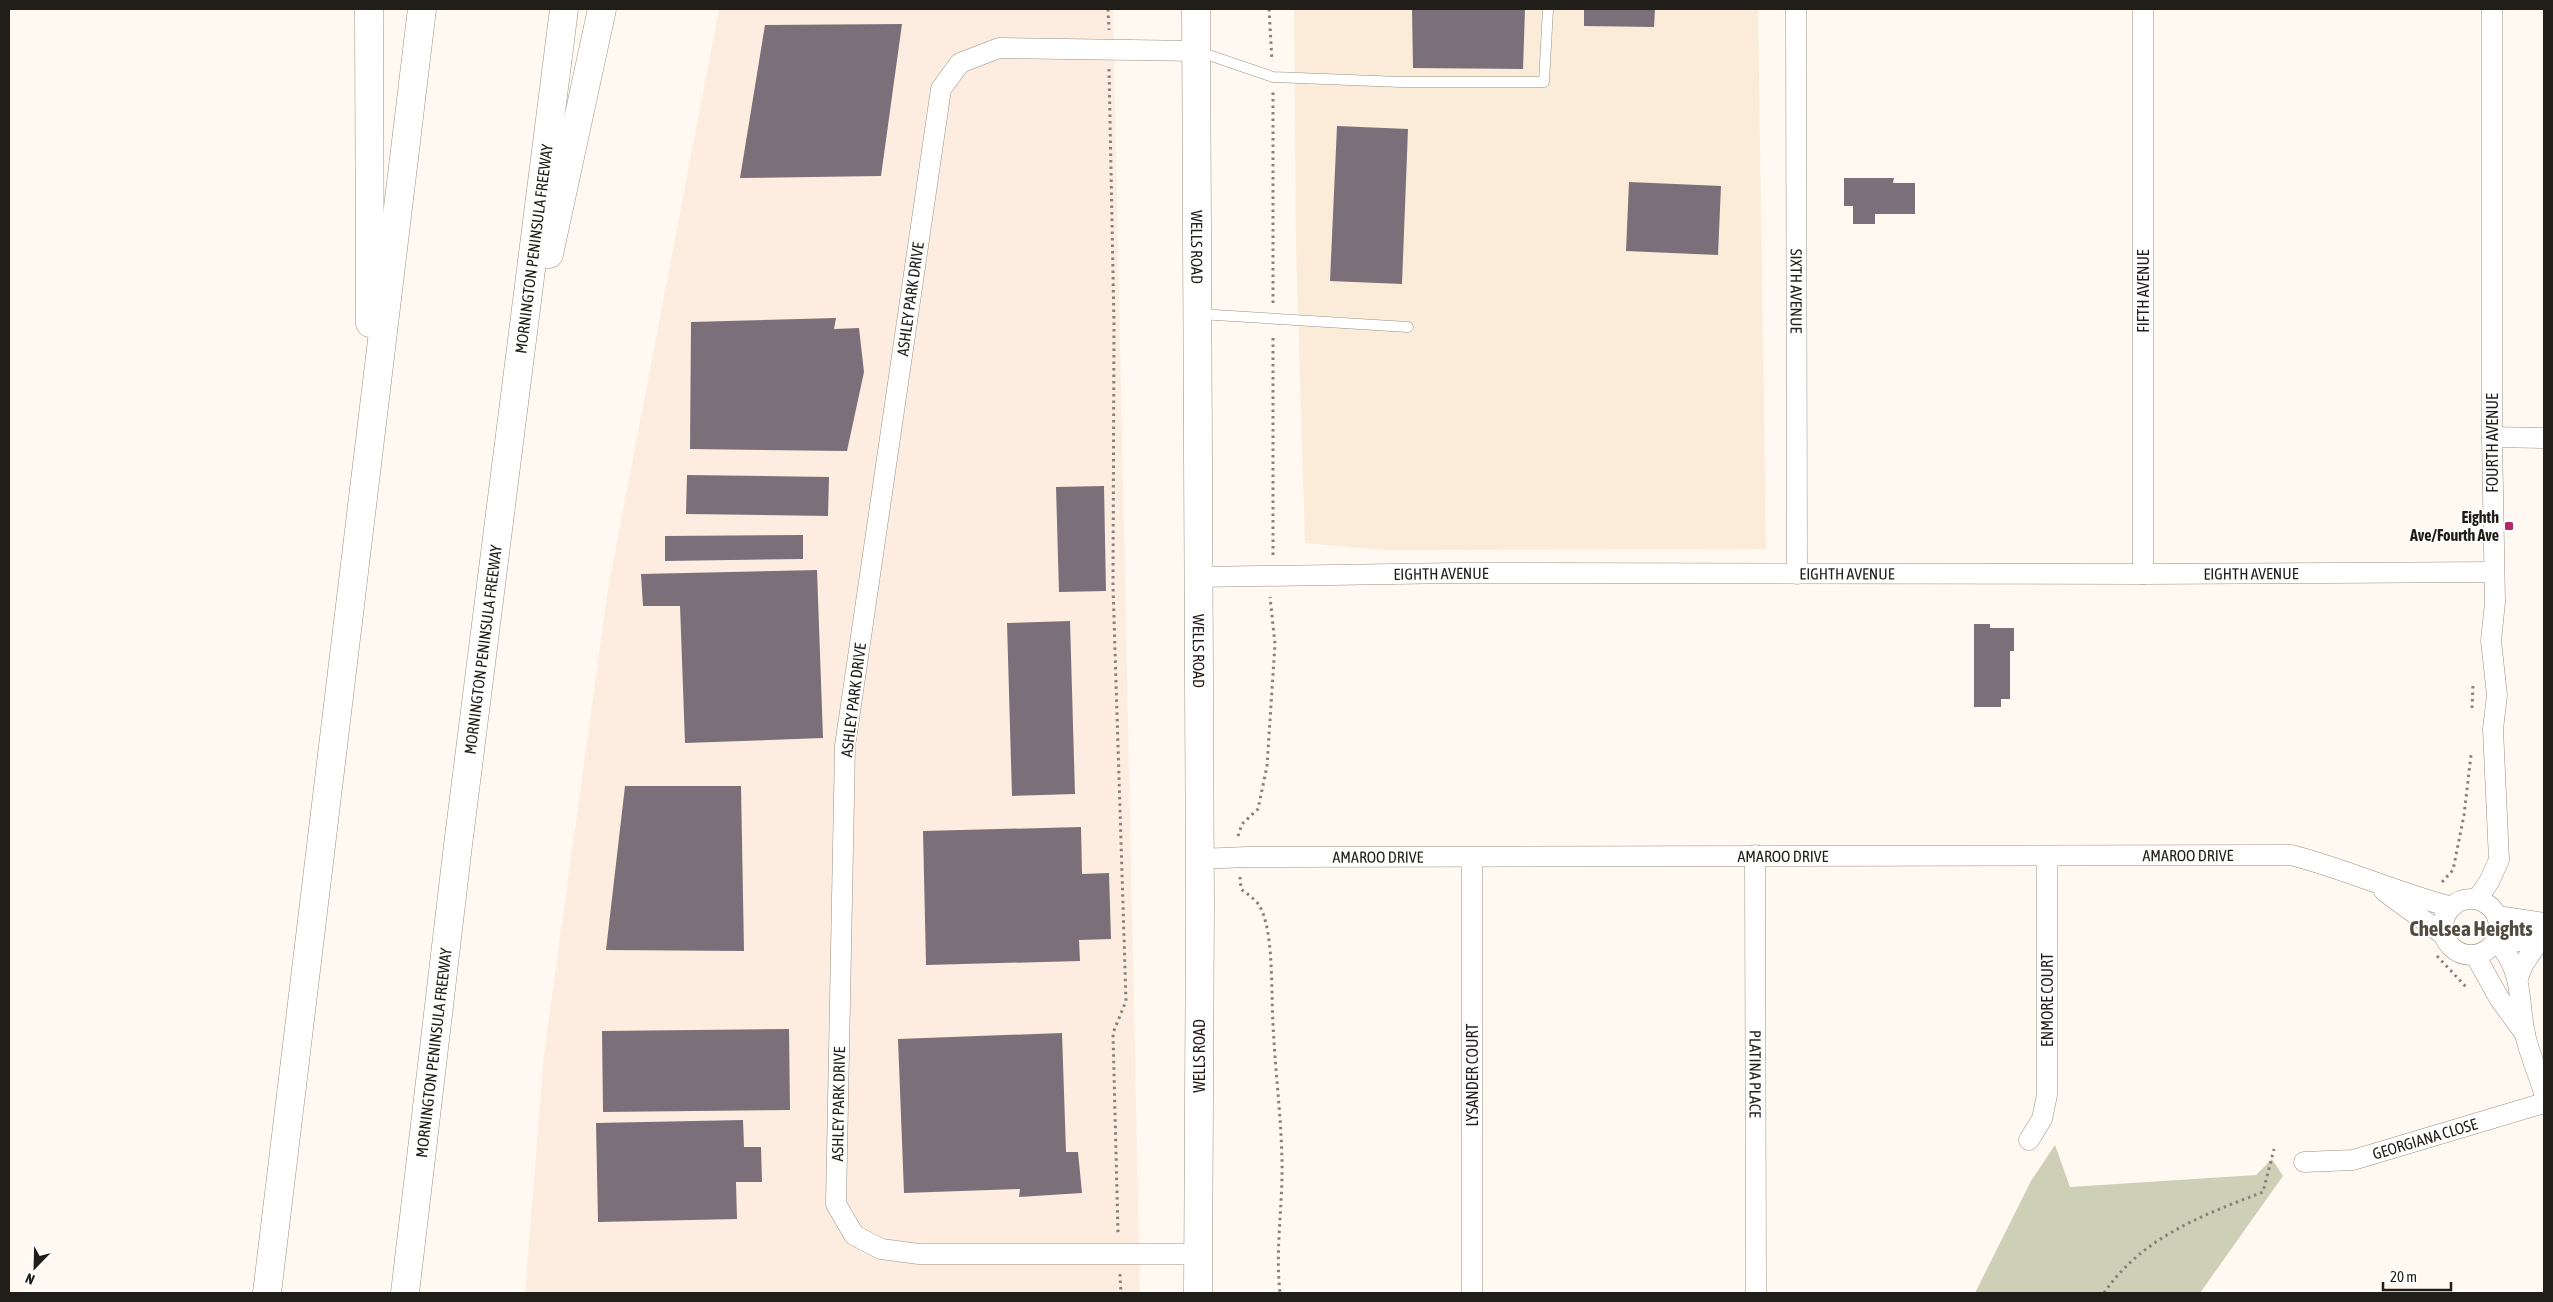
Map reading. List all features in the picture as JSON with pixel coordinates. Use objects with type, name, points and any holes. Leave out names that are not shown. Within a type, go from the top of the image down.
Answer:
[{"type":"main road","points":[[369,9],[370,450]]},
{"type":"main road","points":[[267,1293],[422,9]]},
{"type":"main road","name":"MORNINGTON PENINSULA FREEWAY","points":[[405,1293],[564,9]]},
{"type":"main road","points":[[510,434],[602,9]]},
{"type":"main road","name":"WELLS ROAD","points":[[1196,9],[1199,577],[1198,1293]]},
{"type":"street","name":"SIXTH AVENUE","points":[[1796,9],[1797,574]]},
{"type":"street","name":"FIFTH AVENUE","points":[[2143,9],[2143,574]]},
{"type":"street","name":"FOURTH AVENUE","points":[[2476,899],[2489,882],[2499,860],[2493,729],[2496,695],[2491,657],[2495,602],[2492,437],[2492,9]]},
{"type":"street","name":"ASHLEY PARK DRIVE","points":[[1196,51],[999,48],[960,63],[941,89],[845,746],[836,1204],[854,1235],[881,1249],[919,1254],[1198,1254]]},
{"type":"street","points":[[2492,437],[2544,438]]},
{"type":"street","name":"EIGHTH AVENUE","points":[[1199,577],[1272,574],[2493,572]]},
{"type":"street","name":"AMAROO DRIVE","points":[[1199,859],[1237,857],[2291,855],[2334,866],[2429,902],[2452,907]]},
{"type":"street","name":"PLATINA PLACE","points":[[1755,856],[1756,1293]]},
{"type":"street","name":"ENMORE COURT","points":[[2029,1140],[2042,1120],[2047,1095],[2047,856]]},
{"type":"street","name":"LYSANDER COURT","points":[[1472,858],[1472,1293]]},
{"type":"street","name":"AMAROO DRIVE","points":[[2364,877],[2438,943]]},
{"type":"street","points":[[2476,899],[2492,908],[2499,923],[2497,939],[2483,952],[2475,955],[2460,952],[2448,943],[2438,943],[2444,920],[2452,907],[2459,902],[2476,899]]},
{"type":"street","points":[[2497,916],[2543,933]]},
{"type":"street","points":[[2497,939],[2514,942],[2543,933]]},
{"type":"street","points":[[2518,978],[2543,933]]},
{"type":"street","points":[[2497,939],[2507,952],[2518,978],[2525,1034],[2544,1092]]},
{"type":"street","points":[[2475,955],[2499,998],[2525,1034]]},
{"type":"street","name":"GEORGIANA CLOSE","points":[[2304,1162],[2353,1160],[2544,1103]]},
{"type":"lane","points":[[1196,51],[1273,77],[1401,82],[1544,82],[1548,9]]},
{"type":"lane","points":[[1198,314],[1408,327]]},
{"type":"path","points":[[1108,9],[1114,324],[1113,586],[1126,1001],[1113,1033],[1118,1254],[1121,1293]]},
{"type":"path","points":[[1269,9],[1273,77],[1272,574],[1270,598],[1275,644],[1267,766],[1258,809],[1242,824],[1238,832],[1237,857],[1241,889],[1260,906],[1266,926],[1272,977],[1273,1024],[1280,1102],[1282,1161],[1281,1224],[1277,1269],[1280,1293]]},
{"type":"path","points":[[2472,717],[2473,678]]},
{"type":"path","points":[[2436,886],[2452,873],[2464,815],[2471,746]]},
{"type":"path","points":[[2438,943],[2471,993]]},
{"type":"path","points":[[2104,1293],[2122,1271],[2158,1240],[2182,1225],[2210,1212],[2263,1192],[2274,1149]]},
{"type":"shaded area","points":[[719,9],[1113,9],[1140,1293],[525,1293],[544,1054],[608,589]]},
{"type":"shaded area","points":[[1294,9],[1758,9],[1766,549],[1385,550],[1305,543],[1296,247]]},
{"type":"green space","points":[[2055,1145],[2070,1187],[2256,1175],[2272,1159],[2283,1176],[2200,1293],[1975,1293],[2031,1181]]},
{"type":"building","points":[[1412,9],[1525,9],[1523,69],[1413,68]]},
{"type":"building","points":[[1584,9],[1655,9],[1654,27],[1584,26]]},
{"type":"building","points":[[902,24],[881,176],[740,178],[765,25]]},
{"type":"building","points":[[1337,126],[1408,129],[1402,284],[1330,281]]},
{"type":"building","points":[[1844,178],[1894,178],[1893,183],[1915,183],[1915,214],[1875,214],[1875,224],[1853,224],[1853,206],[1844,206]]},
{"type":"building","points":[[1629,182],[1721,186],[1718,255],[1626,251]]},
{"type":"building","points":[[836,318],[834,329],[859,328],[864,372],[847,451],[690,449],[691,322]]},
{"type":"building","points":[[687,475],[829,477],[828,516],[686,514]]},
{"type":"building","points":[[1104,486],[1106,591],[1059,592],[1056,487]]},
{"type":"building","points":[[803,535],[803,559],[665,561],[665,536]]},
{"type":"building","points":[[817,570],[823,738],[685,743],[680,606],[643,606],[641,574]]},
{"type":"building","points":[[1070,621],[1075,794],[1012,796],[1007,623]]},
{"type":"building","points":[[1974,624],[1990,624],[1990,628],[2014,628],[2014,651],[2010,651],[2010,699],[2001,699],[2001,707],[1974,707]]},
{"type":"building","points":[[625,786],[741,786],[744,951],[606,950]]},
{"type":"building","points":[[1081,827],[1082,874],[1109,873],[1111,939],[1079,940],[1080,961],[926,965],[923,831]]},
{"type":"building","points":[[789,1029],[790,1110],[603,1112],[602,1031]]},
{"type":"building","points":[[1062,1033],[1066,1152],[1078,1152],[1082,1193],[1019,1197],[1020,1189],[904,1193],[898,1039]]},
{"type":"building","points":[[743,1120],[744,1147],[761,1147],[762,1182],[736,1182],[737,1219],[598,1222],[596,1123]]},
{"type":"place","name":"Eighth Ave/Fourth Ave","points":[[2509,526]]},
{"type":"district","name":"Chelsea Heights","points":[[2471,928]]}]
